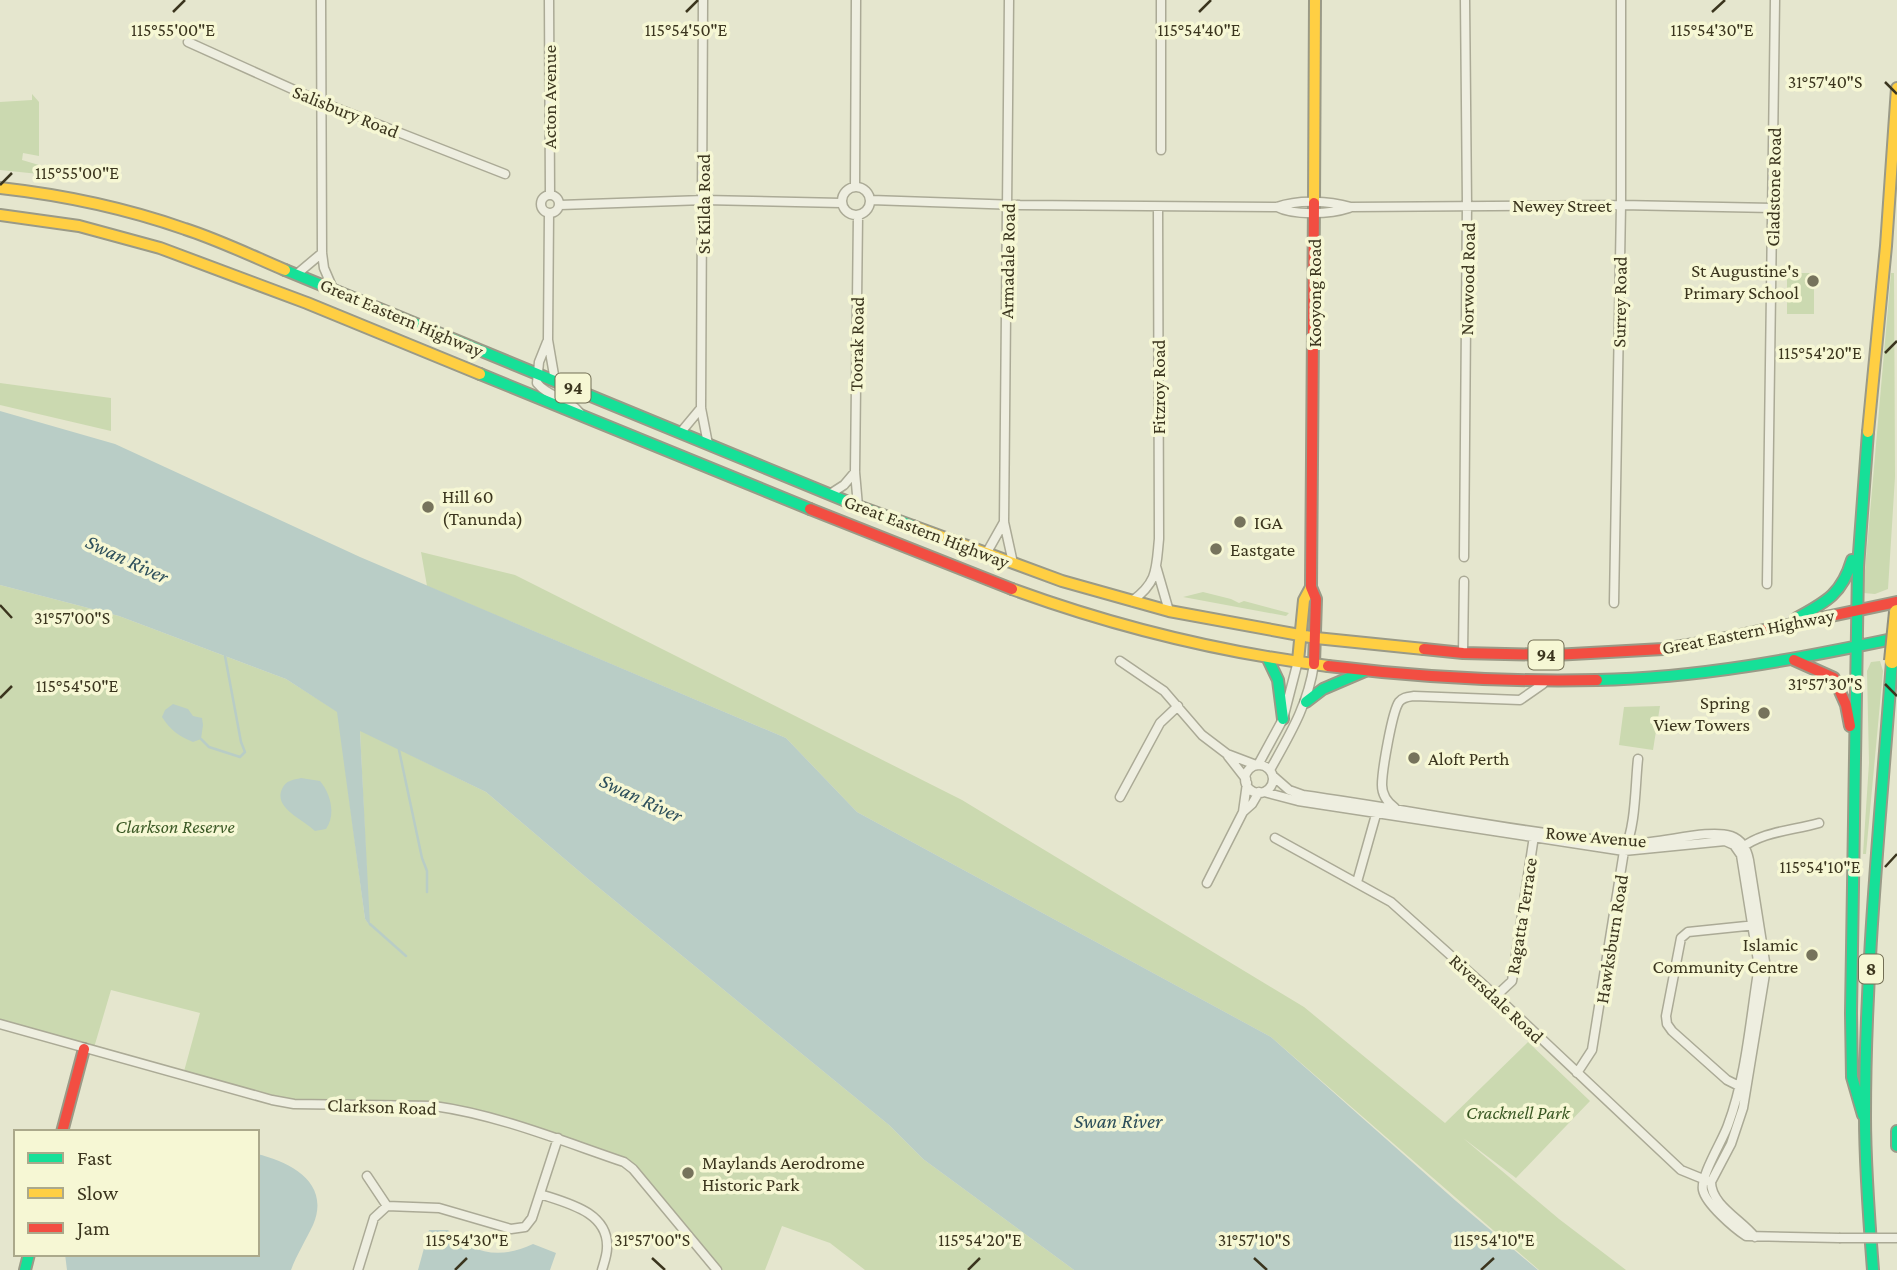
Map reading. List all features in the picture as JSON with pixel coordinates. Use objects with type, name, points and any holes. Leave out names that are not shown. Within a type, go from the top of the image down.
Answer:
[{"type":"main road","name":"Kooyong Road","points":[[1314,664],[1304,600],[1311,587],[1315,0]]},
{"type":"main road","points":[[1863,1115],[1852,1077],[1857,610],[1860,521],[1887,236],[1897,88]]},
{"type":"main road","name":"Great Eastern Highway","points":[[0,188],[83,199],[153,217],[858,506],[1013,564],[1169,611],[1309,637],[1463,653],[1554,655],[1663,649],[1897,603]]},
{"type":"main road","name":"Great Eastern Highway","points":[[0,215],[83,226],[181,255],[299,298],[801,506],[1084,613],[1172,639],[1267,657],[1367,671],[1444,677],[1548,680],[1683,676],[1793,660],[1897,638]]},
{"type":"main road","points":[[1786,624],[1840,590],[1847,580],[1860,521]]},
{"type":"main road","name":"8","points":[[1873,1270],[1867,1213],[1863,1115],[1875,899],[1897,612]]},
{"type":"main road","name":"Kooyong Road","points":[[1298,661],[1309,637]]},
{"type":"main road","points":[[1267,657],[1278,680],[1283,719]]},
{"type":"main road","points":[[1793,660],[1834,678],[1846,705],[1855,755]]},
{"type":"main road","points":[[1306,702],[1323,689],[1367,671]]},
{"type":"main road","points":[[63,1130],[84,1049]]},
{"type":"main road","points":[[1897,1131],[1897,1146]]},
{"type":"street","points":[[321,0],[322,253],[324,268],[333,289]]},
{"type":"street","name":"Acton Avenue","points":[[549,0],[550,194]]},
{"type":"street","name":"St Kilda Road","points":[[704,0],[701,408],[708,444]]},
{"type":"street","points":[[855,187],[856,0]]},
{"type":"street","name":"Armadale Road","points":[[1009,0],[1004,522],[1013,564]]},
{"type":"street","points":[[1160,150],[1161,0]]},
{"type":"street","name":"Norwood Road","points":[[1464,557],[1467,205],[1465,0]]},
{"type":"street","name":"Surrey Road","points":[[1614,603],[1621,0]]},
{"type":"street","name":"Gladstone Road","points":[[1767,584],[1776,0]]},
{"type":"street","name":"Salisbury Road","points":[[188,42],[321,102],[505,174]]},
{"type":"street","points":[[855,187],[868,193],[871,200],[865,213],[858,216],[845,211],[841,203],[842,196],[848,189],[855,187]]},
{"type":"street","points":[[550,194],[557,197],[560,205],[556,211],[549,213],[544,211],[541,205],[545,196],[550,194]]},
{"type":"street","points":[[560,205],[704,200],[841,203]]},
{"type":"street","name":"Newey Street","points":[[871,200],[1158,207],[1277,207],[1286,204],[1314,207],[1337,203],[1351,207],[1620,205],[1773,208]]},
{"type":"street","name":"Fitzroy Road","points":[[1132,601],[1149,588],[1156,566],[1159,539],[1158,207]]},
{"type":"street","points":[[549,213],[548,340],[555,381]]},
{"type":"street","name":"Toorak Road","points":[[858,216],[855,472],[858,506]]},
{"type":"street","points":[[297,274],[322,253]]},
{"type":"street","points":[[548,340],[539,362],[537,383],[571,402],[582,415]]},
{"type":"street","points":[[681,432],[701,408]]},
{"type":"street","points":[[830,494],[844,485],[855,472]]},
{"type":"street","name":"Armadale Road","points":[[986,554],[1004,522]]},
{"type":"street","name":"Fitzroy Road","points":[[1156,566],[1169,611]]},
{"type":"street","points":[[1463,653],[1464,581]]},
{"type":"street","points":[[1120,661],[1158,686],[1202,735],[1227,754],[1271,773]]},
{"type":"street","points":[[1207,883],[1243,812],[1248,771],[1257,765],[1283,719],[1298,661]]},
{"type":"street","points":[[1243,812],[1261,792],[1270,787],[1271,773],[1306,702],[1314,664]]},
{"type":"street","points":[[1395,809],[1384,797],[1382,785],[1392,719],[1403,698],[1414,696],[1520,700],[1548,680]]},
{"type":"street","points":[[1120,797],[1160,723],[1178,706]]},
{"type":"street","points":[[1227,754],[1251,790],[1261,792]]},
{"type":"street","name":"Hawksburn Road","points":[[1577,1073],[1592,1050],[1638,759]]},
{"type":"street","name":"Rowe Avenue","points":[[1271,773],[1289,790],[1303,795],[1377,810],[1626,847],[1725,841],[1741,848]]},
{"type":"street","name":"Rowe Avenue","points":[[1261,792],[1298,801],[1377,810],[1395,809],[1534,835]]},
{"type":"street","points":[[1357,882],[1377,810]]},
{"type":"street","points":[[1707,1181],[1731,1144],[1766,968],[1755,925],[1749,860],[1741,848],[1763,834],[1819,823]]},
{"type":"street","name":"Ragatta Terrace","points":[[1496,996],[1512,981],[1534,835]]},
{"type":"street","name":"Riversdale Road","points":[[1275,838],[1391,902],[1496,996],[1681,1170],[1707,1181],[1716,1198],[1755,1237],[1897,1238]]},
{"type":"street","points":[[1743,1088],[1727,1080],[1672,1031],[1667,1024],[1667,1016],[1681,938],[1688,932],[1755,925]]},
{"type":"street","name":"Clarkson Road","points":[[0,1024],[272,1100],[294,1104],[445,1108],[558,1138],[624,1162],[633,1169],[717,1270]]},
{"type":"street","points":[[358,1270],[374,1218],[387,1206],[439,1208],[511,1229],[525,1227],[532,1218],[558,1138]]},
{"type":"street","points":[[367,1176],[387,1206]]},
{"type":"street","points":[[540,1194],[577,1206],[592,1215],[605,1232],[607,1249],[602,1270]]},
{"type":"green space","points":[[32,94],[39,102],[39,156],[23,153],[22,160],[39,165],[39,174],[0,170],[0,102],[32,100]]},
{"type":"green space","points":[[1787,273],[1814,273],[1814,314],[1787,314]]},
{"type":"green space","points":[[1891,273],[1894,273],[1895,477],[1888,589],[1875,594],[1863,593]]},
{"type":"green space","points":[[0,383],[111,398],[111,431],[0,405]]},
{"type":"green space","name":"Cracknell Park","points":[[421,552],[515,575],[962,800],[1304,1007],[1445,1123],[1528,1042],[1590,1101],[1516,1178],[1463,1138],[1559,1219],[1626,1270],[1539,1270],[1271,1037],[857,812],[786,738],[427,586]]},
{"type":"green space","name":"Clarkson Reserve","points":[[0,585],[119,616],[286,679],[338,712],[365,919],[369,924],[360,730],[486,792],[889,1125],[923,1159],[1074,1270],[865,1270],[830,1243],[782,1226],[765,1270],[715,1270],[635,1168],[458,1107],[294,1103],[183,1075],[200,1013],[111,990],[93,1051],[0,1024]]},
{"type":"green space","points":[[1203,592],[1239,603],[1244,601],[1289,613],[1286,616],[1183,597]]},
{"type":"green space","points":[[1880,661],[1883,671],[1866,854],[1863,854],[1869,763],[1867,671],[1871,662]]},
{"type":"green space","points":[[1660,706],[1653,750],[1619,745],[1624,707]]},
{"type":"water","name":"Swan River","points":[[0,411],[115,444],[360,557],[786,738],[857,812],[1271,1037],[1538,1270],[1074,1270],[923,1159],[889,1125],[486,792],[360,731],[370,926],[365,919],[337,712],[286,679],[119,616],[0,585]]},
{"type":"water","points":[[173,704],[188,709],[193,716],[202,718],[201,739],[193,742],[188,740],[165,722],[162,717],[165,710]]},
{"type":"water","points":[[301,778],[320,781],[327,792],[331,817],[326,829],[315,831],[291,813],[282,802],[280,796],[284,786]]},
{"type":"water","points":[[259,1155],[294,1169],[312,1186],[317,1197],[313,1225],[291,1270],[67,1270],[65,1256],[259,1256]]},
{"type":"water","points":[[429,1230],[448,1230],[467,1245],[488,1252],[510,1252],[533,1244],[556,1253],[550,1270],[418,1270]]},
{"type":"waterway","points":[[201,739],[209,747],[240,757],[245,752],[225,656]]},
{"type":"waterway","points":[[399,750],[427,871],[427,892]]},
{"type":"waterway","points":[[370,924],[406,956]]},
{"type":"traffic: fast","points":[[285,270],[858,506],[913,526]]},
{"type":"traffic: fast","points":[[480,374],[810,509]]},
{"type":"traffic: fast","points":[[1863,1115],[1852,1077],[1851,1013],[1858,567],[1868,432]]},
{"type":"traffic: fast","points":[[1797,618],[1832,596],[1843,581],[1852,560]]},
{"type":"traffic: fast","points":[[1597,680],[1710,671],[1785,660],[1897,638]]},
{"type":"traffic: fast","points":[[1267,657],[1278,680],[1283,719]]},
{"type":"traffic: fast","points":[[1873,1270],[1866,1155],[1866,1059],[1874,888],[1892,661]]},
{"type":"traffic: fast","points":[[1306,702],[1323,689],[1365,671]]},
{"type":"traffic: fast","points":[[1897,1131],[1897,1146]]},
{"type":"traffic: fast","points":[[25,1270],[28,1256]]},
{"type":"traffic: slow","points":[[1314,203],[1315,0]]},
{"type":"traffic: slow","points":[[1868,432],[1886,246],[1897,88]]},
{"type":"traffic: slow","points":[[0,188],[47,194],[162,221],[285,270]]},
{"type":"traffic: slow","points":[[0,215],[79,226],[160,248],[307,303],[480,374]]},
{"type":"traffic: slow","points":[[913,526],[1062,581],[1169,611],[1316,638],[1424,649]]},
{"type":"traffic: slow","points":[[1298,661],[1304,600],[1311,587]]},
{"type":"traffic: slow","points":[[1012,589],[1090,615],[1207,646],[1328,666]]},
{"type":"traffic: slow","points":[[1892,661],[1897,612]]},
{"type":"traffic: jam","points":[[1314,203],[1311,587],[1316,599],[1314,664]]},
{"type":"traffic: jam","points":[[810,509],[1012,589]]},
{"type":"traffic: jam","points":[[1424,649],[1463,653],[1554,655],[1663,649],[1897,602]]},
{"type":"traffic: jam","points":[[1794,660],[1834,678],[1846,705],[1850,726]]},
{"type":"traffic: jam","points":[[1328,666],[1462,678],[1597,680]]},
{"type":"traffic: jam","points":[[63,1130],[84,1049]]},
{"type":"place","name":"St Augustine's Primary School","points":[[1813,281]]},
{"type":"place","name":"Hill 60 (Tanunda)","points":[[428,507]]},
{"type":"place","name":"IGA","points":[[1240,522]]},
{"type":"place","name":"Eastgate","points":[[1216,549]]},
{"type":"place","name":"Spring View Towers","points":[[1764,713]]},
{"type":"place","name":"Aloft Perth","points":[[1414,758]]},
{"type":"place","name":"Islamic Community Centre","points":[[1812,955]]},
{"type":"place","name":"Maylands Aerodrome Historic Park","points":[[688,1173]]}]
